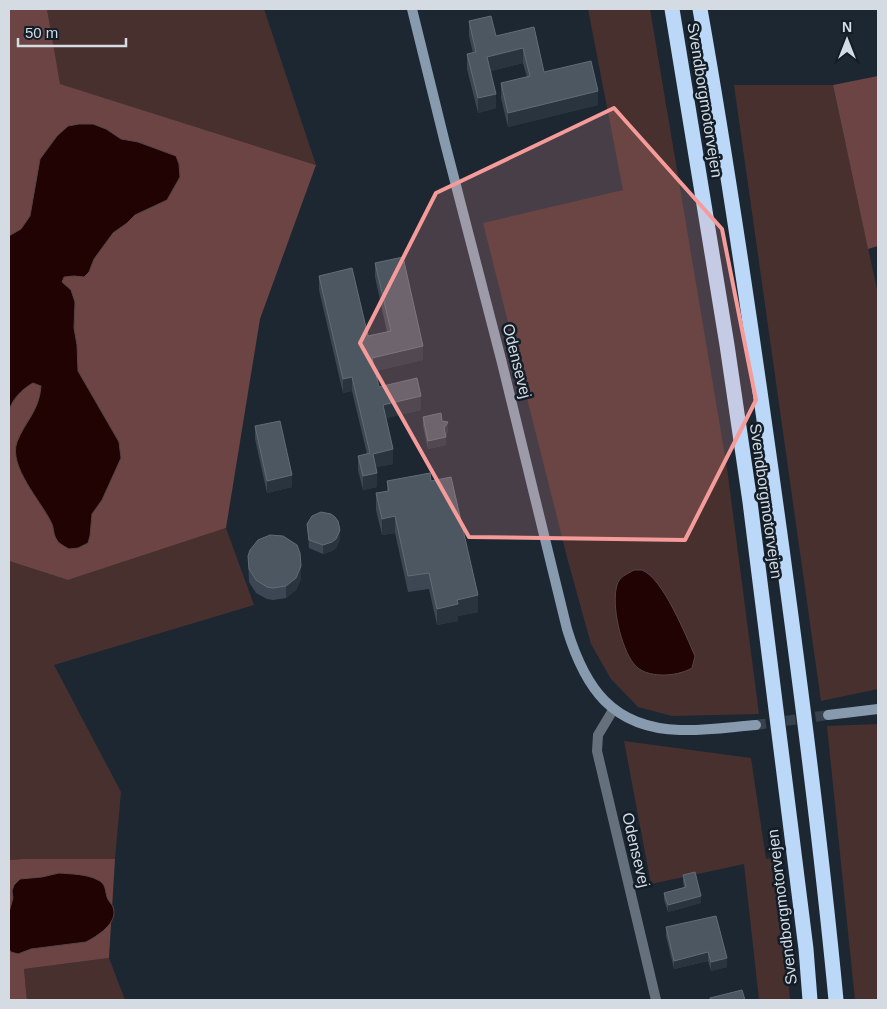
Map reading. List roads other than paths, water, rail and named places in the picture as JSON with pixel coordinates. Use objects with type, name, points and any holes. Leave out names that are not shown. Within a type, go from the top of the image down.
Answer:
[{"type":"highway","name":"Svendborgmotorvejen","points":[[672,9],[750,502],[806,950],[810,1000]]},
{"type":"highway","name":"Svendborgmotorvejen","points":[[700,9],[747,303],[777,510],[802,695],[836,1000]]},
{"type":"main road","name":"Odensevej","points":[[412,9],[575,655],[591,686],[613,710],[640,722],[679,730],[756,725]]},
{"type":"main road","points":[[828,715],[878,709]]},
{"type":"street","name":"Odensevej","points":[[613,710],[598,735],[597,751],[656,1000]]},
{"type":"tunnel","points":[[756,725],[828,715]]}]
